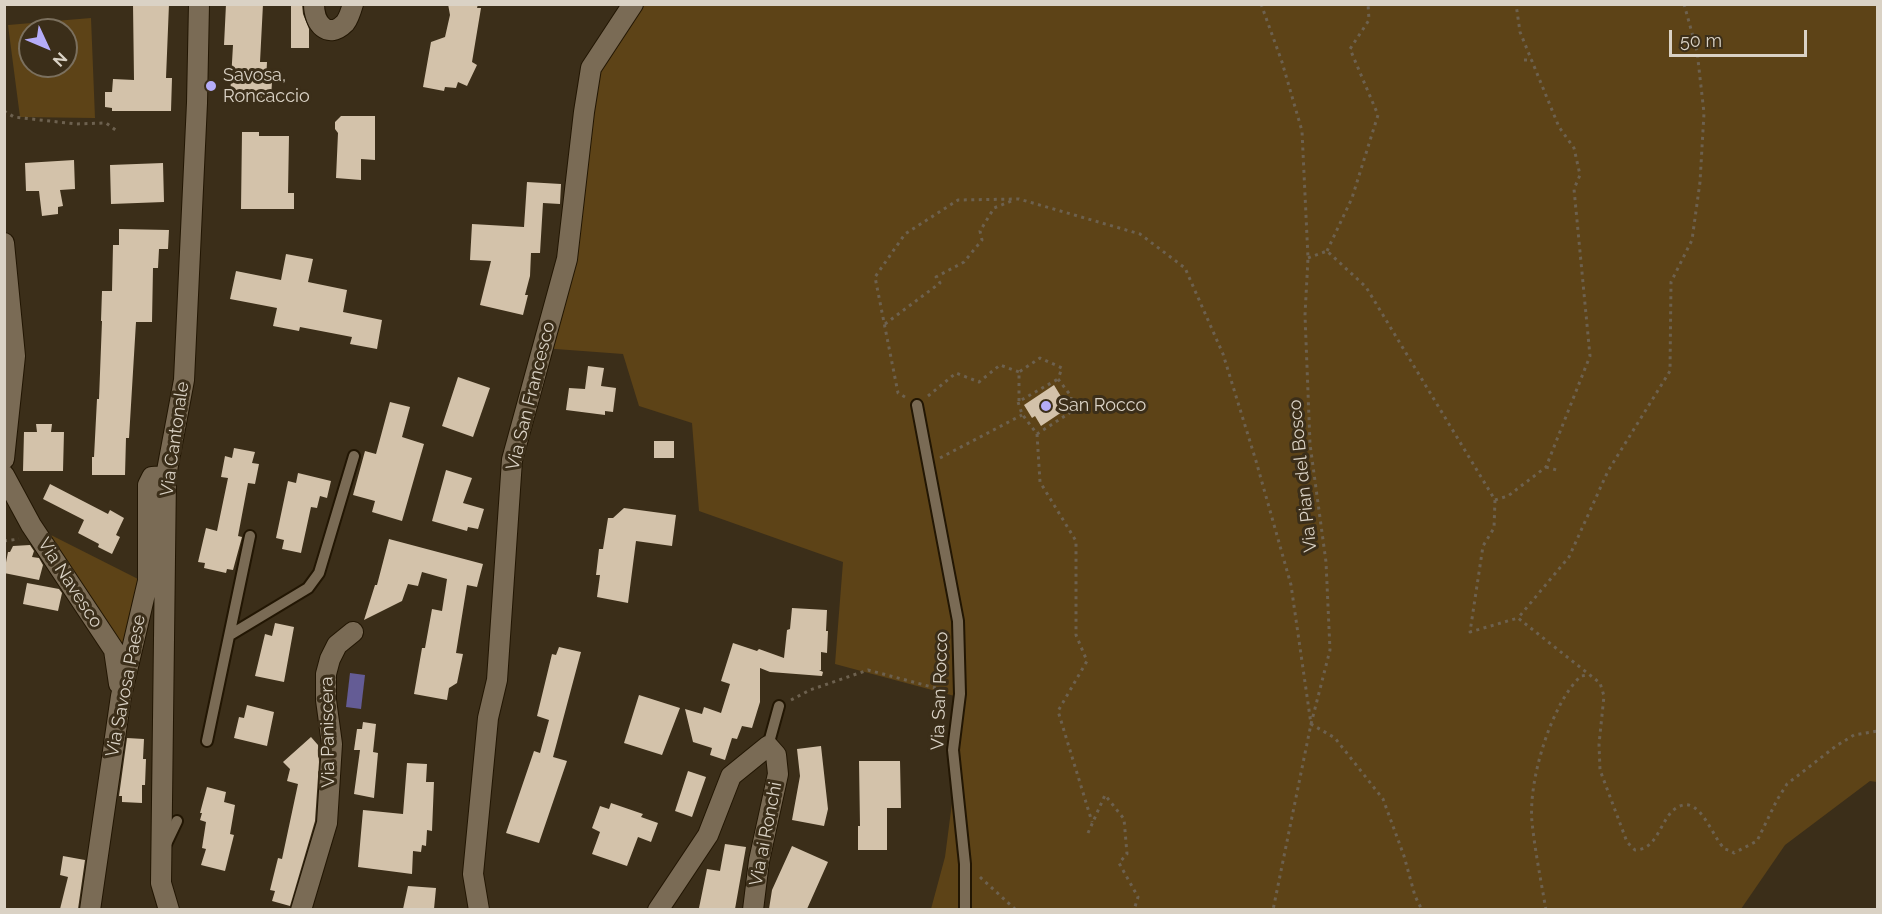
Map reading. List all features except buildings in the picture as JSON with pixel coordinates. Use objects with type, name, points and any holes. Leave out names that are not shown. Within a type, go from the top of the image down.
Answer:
[{"type":"street","name":"Via Cantonale","points":[[168,909],[162,883],[166,476],[184,380],[197,111],[199,4]]},
{"type":"street","points":[[315,4],[314,15],[321,27],[329,30],[338,28],[346,21],[353,4]]},
{"type":"street","name":"Via San Francesco","points":[[479,909],[473,874],[488,718],[497,680],[512,460],[567,260],[591,68],[633,4]]},
{"type":"street","points":[[4,243],[15,356],[4,459]]},
{"type":"street","name":"Via Navesco","points":[[4,475],[31,525],[114,650],[121,696]]},
{"type":"street","name":"Via Savosa Paese","points":[[90,909],[121,696],[148,581],[148,485],[152,477],[166,476]]},
{"type":"street","name":"Via Paniscèra","points":[[301,909],[327,823],[332,744],[326,700],[326,674],[337,645],[353,632]]},
{"type":"street","name":"Via ai Ronchi","points":[[658,909],[708,834],[731,776],[768,746],[776,755],[778,774],[759,861],[753,909]]},
{"type":"lane","name":"Via San Rocco","points":[[917,405],[958,621],[960,694],[953,750],[965,864],[965,909]]},
{"type":"lane","points":[[230,635],[308,588],[319,573],[354,456]]},
{"type":"lane","points":[[207,741],[250,536]]},
{"type":"lane","points":[[768,746],[779,706]]},
{"type":"lane","points":[[162,852],[177,821]]},
{"type":"path","name":"Via Pian del Bosco","points":[[1261,4],[1282,62],[1302,131],[1308,258],[1305,315],[1310,444],[1326,562],[1330,650],[1311,724],[1273,909]]},
{"type":"path","points":[[1308,258],[1327,251],[1352,198],[1378,115],[1350,49],[1369,20],[1368,4]]},
{"type":"path","points":[[1495,500],[1508,496],[1546,467],[1590,356],[1574,189],[1580,175],[1574,148],[1558,127],[1520,32],[1515,4]]},
{"type":"path","points":[[1327,251],[1366,287],[1495,500],[1494,528],[1483,546],[1470,632],[1518,618],[1569,558],[1608,471],[1670,370],[1671,282],[1692,240],[1700,182],[1704,113],[1697,51],[1684,4]]},
{"type":"path","points":[[1524,60],[1532,60]]},
{"type":"path","points":[[4,111],[14,117],[76,124],[106,123],[117,131]]},
{"type":"path","points":[[884,325],[940,283],[936,277],[964,262],[982,240],[980,231],[994,208],[1018,199]]},
{"type":"path","points":[[1019,372],[1000,365],[979,382],[956,373],[917,405],[898,393],[875,277],[905,234],[958,200],[1018,199],[1140,234],[1185,268],[1223,354],[1291,585],[1311,724],[1335,738],[1383,800],[1404,856],[1414,896],[1422,909]]},
{"type":"path","points":[[1018,402],[1058,379],[1062,369],[1040,358],[1019,372]]},
{"type":"path","points":[[1019,372],[1018,402],[1022,414],[1037,434],[1040,482],[1076,541],[1076,635],[1087,661],[1059,711],[1092,822]]},
{"type":"path","points":[[1037,434],[1071,412],[1071,396],[1058,379]]},
{"type":"path","points":[[928,464],[1022,414]]},
{"type":"path","points":[[1546,467],[1560,471]]},
{"type":"path","points":[[1518,618],[1600,683],[1604,696],[1599,744],[1600,770],[1628,842],[1635,850],[1642,850],[1649,846],[1674,810],[1683,804],[1692,806],[1703,814],[1726,850],[1734,852],[1748,847],[1757,841],[1787,784],[1854,735],[1878,731]]},
{"type":"path","points":[[779,706],[810,690],[868,670],[960,694]]},
{"type":"path","points":[[1546,909],[1532,822],[1532,797],[1546,737],[1566,694],[1581,676],[1590,675]]},
{"type":"path","points":[[1088,833],[1105,795],[1124,819],[1127,854],[1119,863],[1138,897],[1134,909]]},
{"type":"path","points":[[965,864],[1016,909]]},
{"type":"shaded area","points":[[633,5],[1877,5],[1877,782],[1870,781],[1785,845],[1741,909],[931,909],[945,857],[962,698],[835,664],[843,562],[699,511],[692,423],[639,406],[623,354],[542,348],[591,68]]},
{"type":"shaded area","points":[[91,18],[95,118],[20,117],[8,25],[18,24],[18,78],[78,78],[78,19]]},
{"type":"shaded area","points":[[43,531],[140,580],[127,647],[115,644]]},
{"type":"shaded area","points":[[350,673],[365,675],[361,709],[346,707]]},
{"type":"place","name":"Savosa, Roncaccio","points":[[211,86]]},
{"type":"place","name":"San Rocco","points":[[1046,406]]}]
